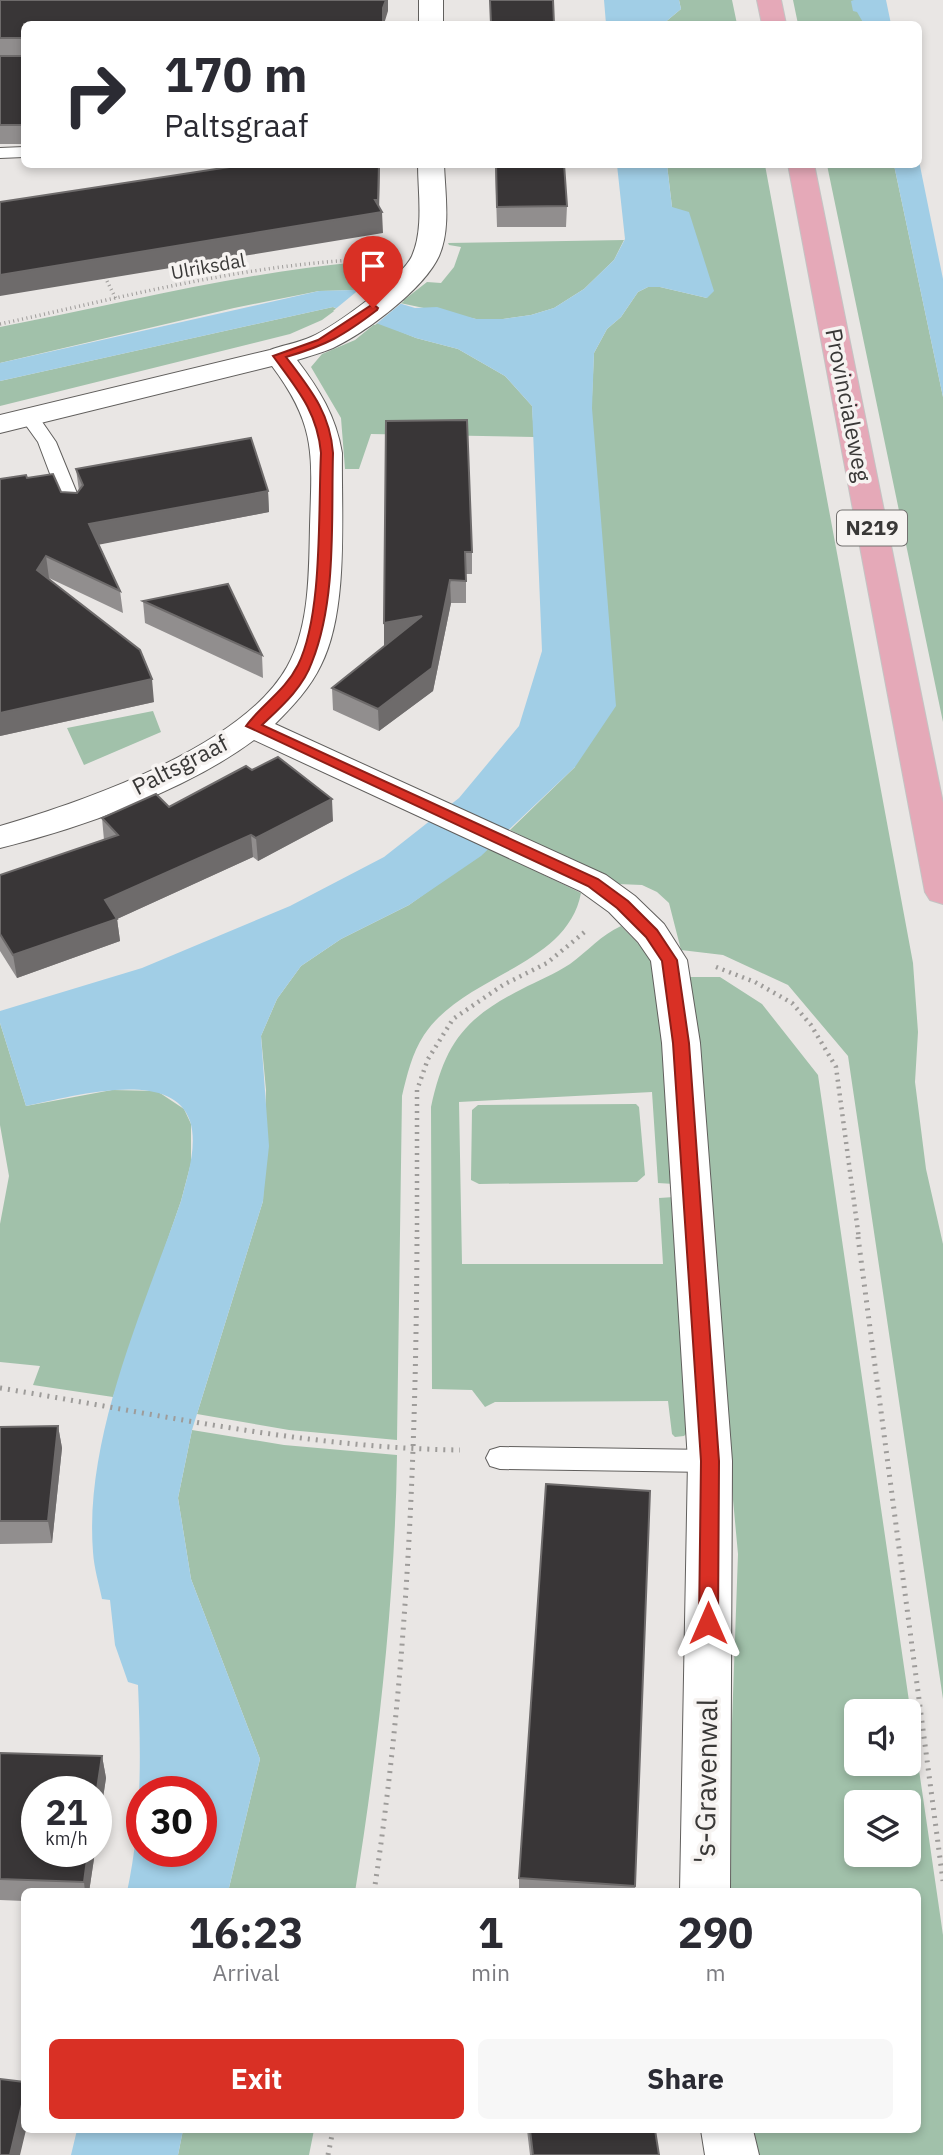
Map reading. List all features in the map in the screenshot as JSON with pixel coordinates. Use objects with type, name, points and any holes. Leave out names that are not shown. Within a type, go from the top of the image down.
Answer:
[{"type":"main road","points":[[769,0],[773,21]]},
{"type":"main road","name":"Provincialeweg","points":[[802,168],[943,892]]},
{"type":"street","points":[[430,0],[431,21]]},
{"type":"street","points":[[0,424],[279,356],[322,342],[355,322],[425,259],[430,237],[431,168]]},
{"type":"street","name":"Paltsgraaf","points":[[0,837],[106,802],[216,751],[253,726],[285,695],[305,664],[321,611],[327,453],[325,430],[312,399],[279,356]]},
{"type":"street","name":"'s-Gravenwal","points":[[253,726],[593,883],[622,904],[651,933],[669,960],[681,1043],[710,1461],[705,1888]]},
{"type":"street","points":[[728,2133],[732,2155]]},
{"type":"lane","points":[[0,153],[21,152]]},
{"type":"lane","points":[[29,417],[47,442],[73,508]]},
{"type":"lane","points":[[500,1458],[710,1461]]},
{"type":"path","name":"Ulriksdal","points":[[0,324],[155,289],[296,265],[364,259],[425,259]]},
{"type":"path","points":[[98,264],[116,299]]},
{"type":"path","points":[[375,1888],[387,1814],[404,1635],[414,1451],[417,1090],[428,1059],[453,1019],[503,985],[547,963],[596,923],[593,883]]},
{"type":"path","points":[[670,966],[700,964],[729,970],[791,1002],[814,1031],[836,1067],[943,1881]]},
{"type":"path","points":[[0,1388],[96,1402],[286,1438],[414,1451],[474,1449],[500,1458]]},
{"type":"path","points":[[328,2155],[332,2133]]},
{"type":"green space","points":[[679,0],[732,0],[736,21],[667,21],[681,9]]},
{"type":"green space","points":[[793,0],[854,0],[863,21],[797,21]]},
{"type":"green space","points":[[667,168],[766,168],[913,963],[918,1032],[915,1082],[926,1169],[943,1244],[943,1699],[848,1056],[788,985],[723,955],[681,950],[669,903],[657,892],[642,885],[618,884],[510,830],[575,767],[594,353],[607,329],[621,317],[638,292],[648,287],[660,287],[707,298],[672,207]]},
{"type":"green space","points":[[828,168],[895,168],[943,397],[943,722]]},
{"type":"green space","points":[[624,240],[614,260],[584,289],[554,308],[531,315],[476,319],[400,303],[427,282],[441,283],[454,267],[461,247],[448,243]]},
{"type":"green space","points":[[359,262],[386,263],[375,278],[359,290],[319,291],[234,308],[0,363],[0,327],[223,281]]},
{"type":"green space","points":[[333,307],[337,309],[322,320],[290,334],[0,406],[0,381]]},
{"type":"green space","points":[[377,322],[416,338],[458,349],[505,376],[532,406],[534,437],[371,434],[359,469],[345,469],[341,418],[311,367],[322,354],[355,340]]},
{"type":"green space","points":[[153,711],[161,732],[84,765],[67,728]]},
{"type":"green space","points":[[488,848],[581,893],[572,918],[556,938],[536,954],[463,997],[442,1014],[424,1035],[410,1064],[402,1096],[397,1440],[289,1430],[197,1414],[263,1201],[266,1090],[261,1036],[277,999],[301,966],[341,939],[409,905]]},
{"type":"green space","points":[[621,926],[655,961],[674,1184],[658,1183],[652,1092],[459,1102],[462,1264],[663,1264],[659,1198],[674,1197],[692,1428],[684,1436],[675,1437],[672,1434],[668,1401],[495,1402],[485,1407],[472,1390],[432,1389],[431,1107],[443,1066],[460,1036],[485,1011],[564,968]]},
{"type":"green space","points":[[685,977],[720,977],[762,1004],[818,1075],[909,1699],[844,1699],[844,1776],[920,1776],[943,1935],[943,2155],[749,2155],[745,2133],[921,2133],[921,1888],[726,1888],[738,1554]]},
{"type":"green space","points":[[0,1023],[26,1106],[112,1090],[157,1091],[184,1109],[191,1124],[191,1163],[181,1201],[113,1397],[33,1385],[40,1366],[0,1362],[0,1224],[9,1176],[0,1125]]},
{"type":"green space","points":[[636,1104],[639,1107],[645,1175],[637,1182],[479,1184],[471,1180],[472,1110],[478,1105]]},
{"type":"green space","points":[[192,1430],[284,1445],[397,1455],[393,1565],[384,1674],[356,1888],[229,1888],[260,1759],[191,1579],[178,1498]]},
{"type":"green space","points":[[182,2133],[313,2133],[309,2155],[178,2155]]},
{"type":"water","points":[[604,0],[679,0],[681,9],[667,21],[606,21]]},
{"type":"water","points":[[886,0],[890,21],[862,21],[857,12],[853,11],[851,1]]},
{"type":"water","points":[[617,168],[667,168],[672,207],[689,212],[714,291],[707,298],[660,287],[648,287],[638,292],[621,317],[607,329],[594,353],[592,408],[616,706],[575,767],[481,856],[409,905],[341,939],[301,966],[277,999],[261,1036],[269,1146],[263,1201],[192,1430],[178,1498],[191,1579],[260,1759],[229,1888],[128,1888],[132,1867],[217,1867],[217,1776],[139,1776],[138,1685],[128,1682],[115,1645],[110,1600],[102,1599],[94,1558],[93,1508],[107,1419],[135,1329],[181,1201],[191,1161],[192,1131],[190,1121],[179,1104],[163,1094],[141,1090],[91,1093],[26,1106],[0,1023],[0,1011],[142,968],[290,906],[384,857],[459,798],[519,726],[542,651],[532,406],[505,376],[458,349],[416,338],[333,307],[0,381],[0,363],[319,291],[356,290],[415,308],[437,307],[476,319],[503,319],[554,308],[584,289],[614,260],[625,239]]},
{"type":"water","points":[[895,168],[920,168],[943,279],[943,397]]},
{"type":"water","points":[[76,2133],[182,2133],[178,2155],[71,2155]]},
{"type":"pier","points":[[361,288],[404,301],[375,325],[333,311]]},
{"type":"building","points":[[0,0],[386,0],[383,21],[21,21],[21,38],[0,38]]},
{"type":"building","points":[[490,0],[553,0],[554,21],[491,21]]},
{"type":"building","points":[[0,56],[21,56],[21,125],[0,125]]},
{"type":"building","points":[[223,168],[379,168],[378,200],[375,200],[382,212],[0,275],[0,202]]},
{"type":"building","points":[[496,168],[564,168],[567,206],[497,207]]},
{"type":"building","points":[[467,420],[472,552],[465,552],[466,581],[450,580],[432,668],[378,709],[332,688],[422,616],[384,623],[386,421]]},
{"type":"building","points":[[251,438],[268,491],[89,524],[120,591],[46,556],[37,570],[140,650],[152,679],[0,713],[0,479],[53,474],[61,492],[77,493],[83,485],[76,469]]},
{"type":"building","points":[[228,584],[262,655],[143,601]]},
{"type":"building","points":[[278,757],[332,799],[256,838],[251,835],[105,900],[117,919],[13,955],[0,934],[0,875],[118,835],[102,818],[156,794],[169,807],[246,766],[252,770]]},
{"type":"building","points":[[58,1426],[48,1521],[0,1521],[0,1427]]},
{"type":"building","points":[[546,1484],[650,1491],[635,1886],[519,1878]]},
{"type":"building","points":[[0,1753],[102,1756],[99,1776],[21,1776],[21,1867],[86,1867],[84,1882],[0,1879]]},
{"type":"building","points":[[0,2079],[21,2082],[21,2109],[10,2155],[0,2155]]},
{"type":"building","points":[[530,2133],[655,2133],[659,2155],[533,2155]]},
{"type":"route","points":[[373,308],[340,333],[279,356],[312,399],[325,430],[327,453],[321,611],[305,664],[285,695],[253,726],[593,883],[622,904],[651,933],[669,960],[681,1043],[710,1461],[708,1623]]}]
